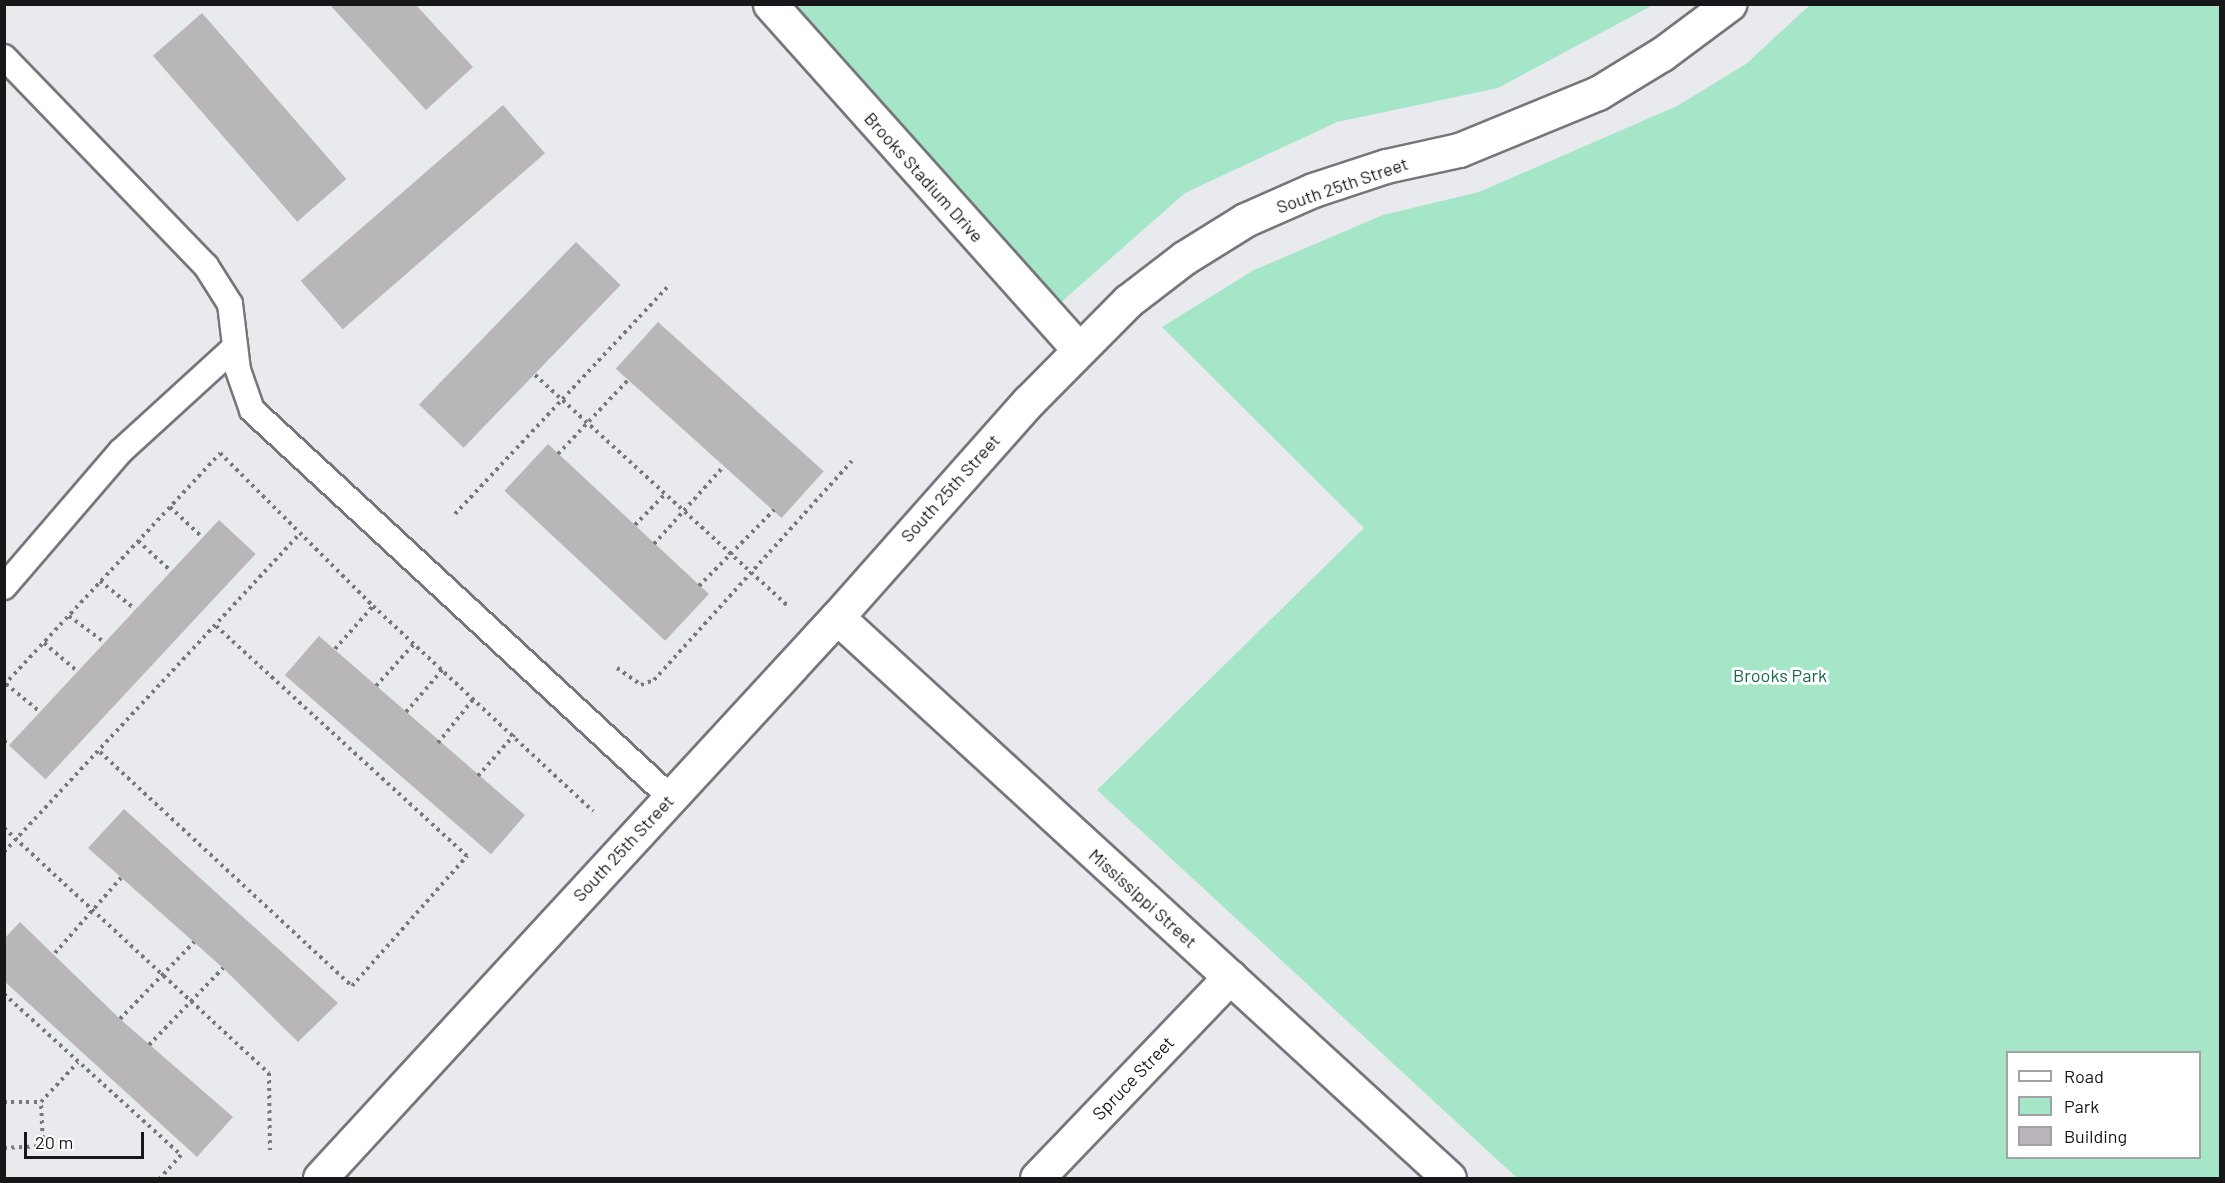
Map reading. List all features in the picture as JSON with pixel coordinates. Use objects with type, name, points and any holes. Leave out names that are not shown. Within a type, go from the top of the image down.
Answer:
[{"type":"street","name":"Brooks Stadium Drive","points":[[770,4],[1078,349]]},
{"type":"street","name":"South 25th Street","points":[[320,1179],[837,617],[1078,349],[1156,280],[1245,220],[1313,190],[1386,166],[1459,150],[1530,124],[1598,93],[1662,54],[1729,4]]},
{"type":"street","name":"Mississippi Street","points":[[837,617],[1449,1179]]},
{"type":"street","name":"Spruce Street","points":[[1037,1179],[1230,977]]},
{"type":"lane","points":[[4,57],[206,266],[230,304],[238,370],[252,410],[670,797]]},
{"type":"lane","points":[[4,587],[121,451],[235,347]]},
{"type":"path","points":[[455,514],[669,284]]},
{"type":"path","points":[[535,375],[787,604]]},
{"type":"path","points":[[558,454],[628,380]]},
{"type":"path","points":[[39,711],[5,685],[220,453],[373,606],[593,811]]},
{"type":"path","points":[[617,668],[641,685],[654,680],[852,461]]},
{"type":"path","points":[[654,544],[724,466]]},
{"type":"path","points":[[635,525],[664,494]]},
{"type":"path","points":[[170,507],[203,538]]},
{"type":"path","points":[[699,586],[774,510]]},
{"type":"path","points":[[4,852],[100,752],[300,534]]},
{"type":"path","points":[[138,541],[171,571]]},
{"type":"path","points":[[100,581],[135,609]]},
{"type":"path","points":[[334,649],[373,606]]},
{"type":"path","points":[[69,616],[104,642]]},
{"type":"path","points":[[100,752],[352,986],[467,856],[216,626]]},
{"type":"path","points":[[44,643],[76,671]]},
{"type":"path","points":[[376,686],[414,644]]},
{"type":"path","points":[[406,712],[443,669]]},
{"type":"path","points":[[438,743],[474,698]]},
{"type":"path","points":[[477,776],[514,735]]},
{"type":"path","points":[[4,828],[163,974],[189,1002],[269,1073],[270,1150]]},
{"type":"path","points":[[55,953],[121,878]]},
{"type":"path","points":[[120,1019],[194,942]]},
{"type":"path","points":[[149,1044],[223,968]]},
{"type":"path","points":[[4,994],[181,1155],[160,1179]]},
{"type":"path","points":[[4,1148],[43,1146],[41,1102],[78,1062]]},
{"type":"path","points":[[4,1102],[41,1102]]},
{"type":"green space","name":"Brooks Park","points":[[1811,4],[2220,5],[2220,1178],[1517,1178],[1097,790],[1364,528],[1162,327],[1254,270],[1383,215],[1479,192],[1677,106],[1746,64]]},
{"type":"green space","points":[[793,5],[1653,5],[1498,88],[1337,122],[1185,193],[1059,304]]},
{"type":"building","points":[[330,5],[416,5],[473,67],[426,110]]},
{"type":"building","points":[[202,13],[346,179],[297,222],[153,56]]},
{"type":"building","points":[[503,105],[545,153],[343,329],[301,281]]},
{"type":"building","points":[[576,242],[621,285],[464,448],[419,405]]},
{"type":"building","points":[[658,322],[824,471],[782,518],[616,369]]},
{"type":"building","points":[[548,444],[709,594],[665,641],[504,491]]},
{"type":"building","points":[[219,520],[256,554],[46,779],[9,745]]},
{"type":"building","points":[[319,636],[525,815],[491,854],[285,675]]},
{"type":"building","points":[[124,809],[338,1003],[298,1042],[223,968],[88,848]]},
{"type":"building","points":[[20,922],[120,1019],[233,1117],[197,1157],[4,981],[4,939]]}]
